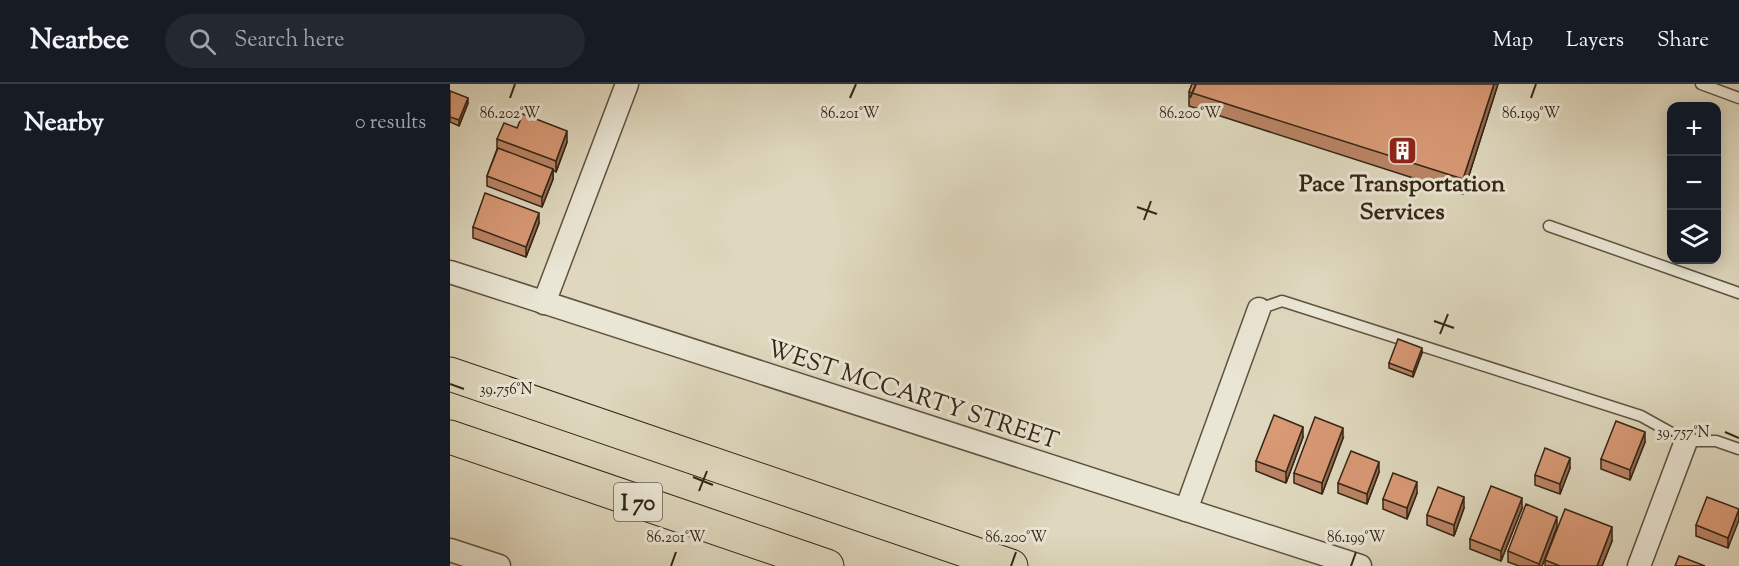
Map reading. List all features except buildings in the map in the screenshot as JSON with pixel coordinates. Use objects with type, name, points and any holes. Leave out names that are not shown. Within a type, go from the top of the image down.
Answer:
[{"type":"highway","name":"I 70","points":[[450,374],[1011,566]]},
{"type":"highway","name":"I 70","points":[[450,437],[827,566]]},
{"type":"street","points":[[544,303],[627,84]]},
{"type":"street","name":"WEST MCCARTY STREET","points":[[450,272],[1360,566]]},
{"type":"street","points":[[1186,510],[1259,309]]},
{"type":"street","points":[[1639,566],[1686,441]]},
{"type":"street","points":[[450,551],[499,566]]},
{"type":"lane","points":[[1701,84],[1739,98]]},
{"type":"lane","points":[[1550,226],[1739,292]]},
{"type":"lane","points":[[1259,309],[1282,301],[1641,416],[1686,441],[1716,441],[1739,448]]},
{"type":"place","name":"Pace Transportation Services","points":[[1402,150]]}]
